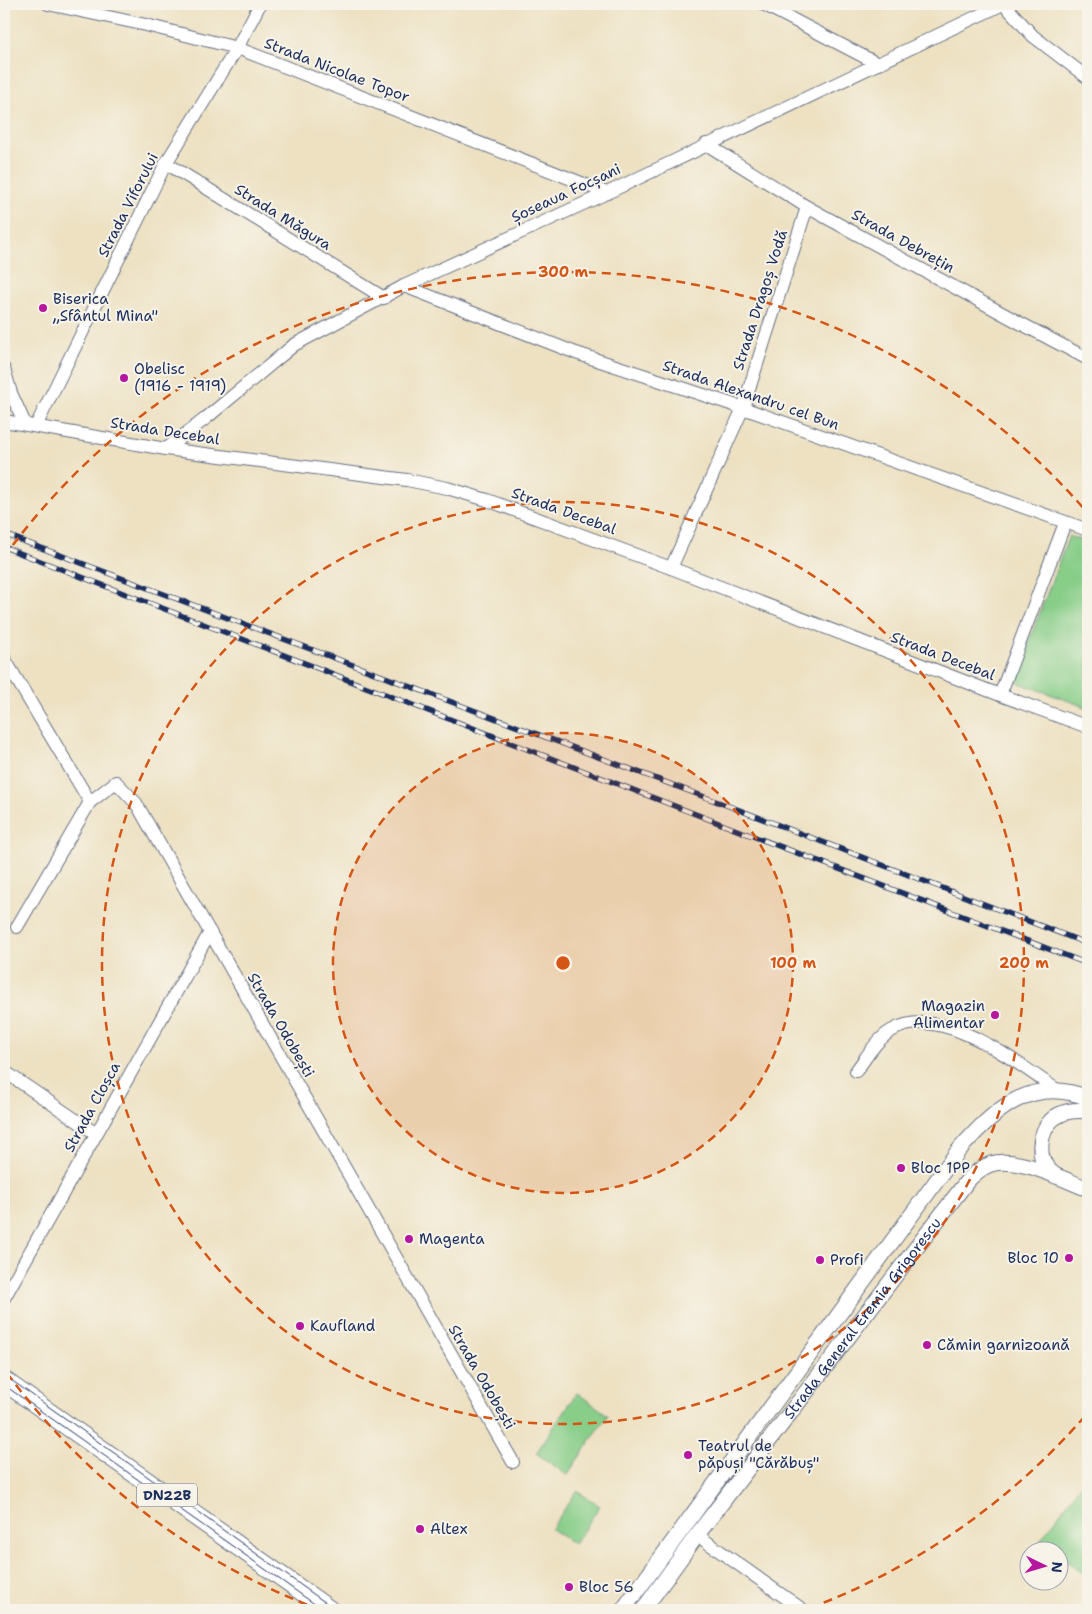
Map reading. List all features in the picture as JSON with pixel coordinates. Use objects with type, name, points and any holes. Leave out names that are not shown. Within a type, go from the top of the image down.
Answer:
[{"type":"main road","name":"DN22B","points":[[4,1380],[330,1610]]},
{"type":"street","name":"Strada Nicolae Topor","points":[[48,4],[146,25],[237,48],[606,193]]},
{"type":"street","name":"Strada Viforului","points":[[30,425],[166,163],[237,48],[260,4]]},
{"type":"street","points":[[763,4],[878,64]]},
{"type":"street","points":[[1004,4],[1033,36],[1088,78]]},
{"type":"street","name":"Șoseaua Focșani","points":[[166,449],[206,419],[294,345],[404,286],[606,193],[1004,4]]},
{"type":"street","name":"Strada Debrețin","points":[[706,144],[807,207],[1088,359]]},
{"type":"street","name":"Strada Măgura","points":[[166,163],[384,298]]},
{"type":"street","name":"Strada Dragoș Vodă","points":[[671,568],[743,408],[807,207]]},
{"type":"street","name":"Strada Alexandru cel Bun","points":[[404,286],[576,353],[743,408],[1088,530]]},
{"type":"street","points":[[4,369],[12,393],[30,425]]},
{"type":"street","name":"Strada Decebal","points":[[4,421],[166,449],[407,480],[447,488],[487,500],[671,568],[1088,727]]},
{"type":"street","points":[[1000,695],[1065,522]]},
{"type":"street","points":[[4,660],[90,802],[17,927]]},
{"type":"street","name":"Strada Odobești","points":[[90,802],[116,782],[136,803],[513,1462]]},
{"type":"street","name":"Strada Cloșca","points":[[4,1298],[95,1133],[210,932]]},
{"type":"street","points":[[856,1071],[884,1036],[906,1025],[925,1024],[950,1028],[978,1039],[1057,1090],[1088,1098]]},
{"type":"street","points":[[4,1071],[95,1133]]},
{"type":"street","name":"Strada General Eremia Grigorescu","points":[[623,1610],[958,1150],[990,1118],[1008,1104],[1022,1096],[1036,1092],[1057,1090]]},
{"type":"street","points":[[1057,1177],[1047,1168],[1041,1152],[1044,1129],[1049,1122],[1061,1113],[1088,1111]]},
{"type":"street","name":"Strada General Eremia Grigorescu","points":[[643,1610],[697,1536],[968,1180],[977,1171],[990,1164],[1006,1163],[1031,1167],[1088,1189]]},
{"type":"street","points":[[697,1536],[803,1610]]},
{"type":"green space","points":[[1069,536],[1088,542],[1088,708],[1014,681]]},
{"type":"green space","points":[[577,1393],[608,1415],[567,1475],[536,1453]]},
{"type":"green space","points":[[1088,1474],[1088,1577],[1070,1564],[1070,1542],[1040,1541]]},
{"type":"green space","points":[[577,1491],[600,1506],[574,1544],[551,1529]]},
{"type":"tram line","points":[[4,1375],[336,1610]]},
{"type":"tram line","points":[[4,1385],[323,1610]]},
{"type":"railway","points":[[4,534],[742,811],[1088,944]]},
{"type":"railway","points":[[4,547],[1088,964]]},
{"type":"place","name":"Biserica „Sfântul Mina\"","points":[[43,308]]},
{"type":"place","name":"Obelisc (1916 - 1919)","points":[[124,378]]},
{"type":"place","name":"Magazin Alimentar","points":[[995,1015]]},
{"type":"place","name":"Bloc 1PP","points":[[901,1168]]},
{"type":"place","name":"Magenta","points":[[409,1239]]},
{"type":"place","name":"Bloc 10","points":[[1069,1258]]},
{"type":"place","name":"Profi","points":[[820,1260]]},
{"type":"place","name":"Kaufland","points":[[300,1326]]},
{"type":"place","name":"Cămin garnizoană","points":[[927,1345]]},
{"type":"place","name":"Teatrul de păpuși \"Cărăbuș\"","points":[[688,1455]]},
{"type":"place","name":"Altex","points":[[420,1529]]},
{"type":"place","name":"Bloc 56","points":[[569,1587]]}]
